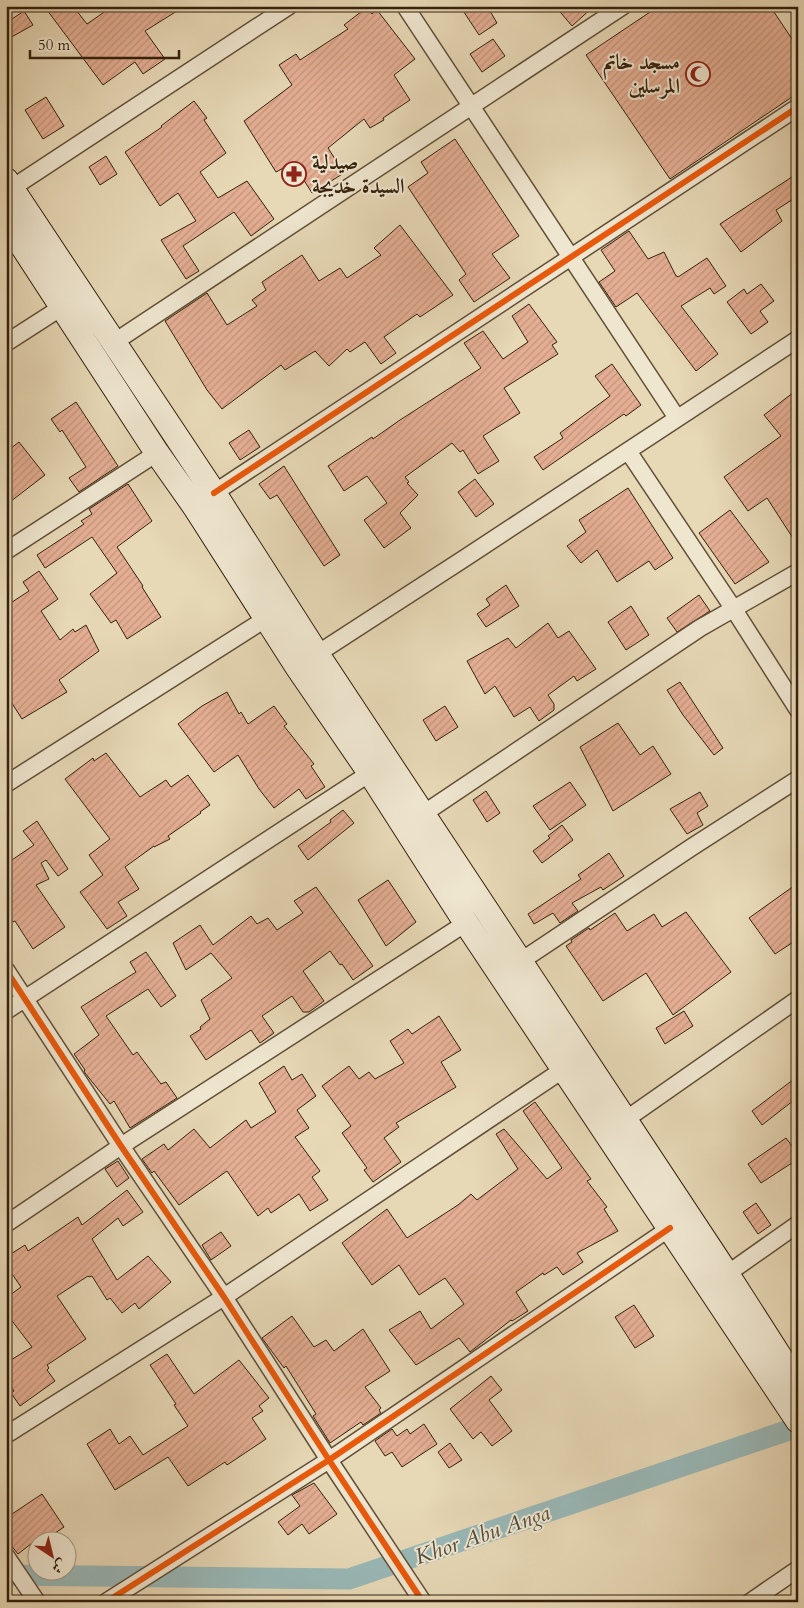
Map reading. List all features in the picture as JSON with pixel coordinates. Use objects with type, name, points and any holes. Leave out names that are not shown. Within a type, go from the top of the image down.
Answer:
[{"type":"main road","points":[[9,184],[727,1274],[794,1403]]},
{"type":"main road","points":[[6,221],[157,453],[195,507],[298,668],[370,773],[466,923],[670,1228],[794,1403]]},
{"type":"street","points":[[9,184],[289,6]]},
{"type":"street","points":[[406,6],[677,418]]},
{"type":"street","points":[[113,343],[623,6]]},
{"type":"street","points":[[214,493],[798,107]]},
{"type":"street","points":[[6,343],[62,307]]},
{"type":"street","points":[[317,654],[798,339]]},
{"type":"street","points":[[628,451],[733,608],[798,710]]},
{"type":"street","points":[[6,550],[157,453]]},
{"type":"street","points":[[423,814],[700,628],[798,572]]},
{"type":"street","points":[[6,784],[267,618]]},
{"type":"street","points":[[6,1011],[370,773]]},
{"type":"street","points":[[521,961],[798,779]]},
{"type":"street","points":[[6,1224],[121,1146],[466,923]]},
{"type":"street","points":[[6,970],[121,1146],[224,1297],[328,1460],[423,1602]]},
{"type":"street","points":[[624,1120],[798,999]]},
{"type":"street","points":[[6,1435],[224,1297],[564,1070]]},
{"type":"street","points":[[727,1274],[798,1224]]},
{"type":"street","points":[[106,1602],[328,1460],[670,1228]]},
{"type":"street","points":[[6,1556],[37,1602]]},
{"type":"street","points":[[750,1602],[798,1570]]},
{"type":"building","points":[[44,6],[73,6],[87,24],[113,6],[185,6],[145,31],[165,59],[143,74],[135,62],[103,85]]},
{"type":"building","points":[[460,6],[487,6],[497,23],[479,35]]},
{"type":"building","points":[[555,6],[594,6],[572,26]]},
{"type":"building","name":"مسجد خاتم المرسلين","points":[[659,6],[770,6],[798,48],[798,93],[670,179],[586,55]]},
{"type":"building","points":[[366,8],[372,14],[377,10],[415,59],[394,75],[410,100],[370,128],[364,119],[328,148],[344,173],[312,193],[293,163],[276,172],[244,121],[292,85],[279,65],[296,54],[300,60],[348,29],[344,25]]},
{"type":"building","points":[[24,11],[33,25],[6,40],[6,23]]},
{"type":"building","points":[[493,39],[505,56],[482,72],[470,54]]},
{"type":"building","points":[[46,97],[64,126],[43,139],[25,110]]},
{"type":"building","points":[[194,101],[207,118],[204,120],[226,153],[200,172],[218,198],[247,181],[274,219],[251,236],[234,212],[183,246],[199,271],[186,279],[161,240],[196,221],[178,193],[160,206],[125,152],[162,127]]},
{"type":"building","points":[[455,139],[519,236],[492,254],[510,278],[474,302],[459,280],[466,274],[408,187],[428,173],[421,162]]},
{"type":"building","points":[[106,156],[117,174],[100,185],[89,167]]},
{"type":"building","points":[[798,173],[798,196],[776,210],[782,221],[741,252],[720,224]]},
{"type":"building","points":[[400,225],[453,295],[420,317],[417,314],[384,337],[396,353],[381,364],[365,342],[350,352],[347,349],[329,366],[315,351],[285,370],[281,365],[222,409],[207,390],[165,321],[207,293],[227,325],[257,306],[252,300],[266,290],[262,282],[302,255],[319,281],[340,268],[347,278],[381,255],[374,248]]},
{"type":"building","points":[[629,231],[648,259],[664,252],[676,276],[678,277],[707,258],[726,286],[714,294],[710,288],[681,306],[718,354],[696,371],[637,293],[616,307],[599,282],[615,271],[601,250]]},
{"type":"building","points":[[761,284],[774,301],[760,311],[768,322],[751,334],[727,302],[744,289],[747,294]]},
{"type":"building","points":[[529,304],[557,342],[552,345],[558,354],[504,388],[520,413],[483,436],[499,461],[478,474],[463,450],[460,452],[452,443],[405,477],[409,482],[407,483],[418,495],[400,513],[411,528],[384,548],[364,520],[387,503],[367,476],[344,491],[328,466],[372,437],[373,439],[481,368],[464,343],[483,331],[503,359],[528,342],[512,316]]},
{"type":"building","points":[[612,364],[641,405],[626,416],[624,414],[543,470],[534,457],[563,438],[560,433],[610,396],[595,376]]},
{"type":"building","points":[[798,389],[798,546],[767,498],[748,511],[724,477],[781,436],[764,415]]},
{"type":"building","points":[[76,402],[118,466],[79,492],[69,478],[86,467],[62,430],[60,432],[51,419]]},
{"type":"building","points":[[249,430],[260,447],[240,460],[229,443]]},
{"type":"building","points":[[19,442],[45,475],[6,505],[6,452]]},
{"type":"building","points":[[284,466],[340,555],[324,566],[277,495],[270,499],[259,484]]},
{"type":"building","points":[[475,479],[494,504],[476,517],[458,492]]},
{"type":"building","points":[[128,484],[152,521],[117,547],[161,617],[127,639],[116,620],[111,623],[90,594],[117,573],[92,537],[45,568],[37,555],[84,524],[81,521],[92,514],[89,509]]},
{"type":"building","points":[[628,488],[673,558],[655,570],[649,561],[617,582],[597,550],[581,563],[567,546],[586,532],[579,520]]},
{"type":"building","points":[[730,510],[769,562],[735,584],[699,533]]},
{"type":"building","points":[[39,571],[58,599],[41,611],[60,640],[73,629],[75,632],[86,625],[99,651],[59,680],[67,692],[22,719],[6,694],[6,606],[29,591],[23,582]]},
{"type":"building","points":[[506,585],[519,606],[486,627],[477,614],[490,605],[486,599]]},
{"type":"building","points":[[699,595],[710,611],[677,632],[667,618]]},
{"type":"building","points":[[631,606],[649,635],[626,650],[608,622]]},
{"type":"building","points":[[548,623],[558,638],[569,631],[596,669],[577,681],[574,676],[548,695],[554,704],[554,710],[539,721],[530,707],[514,717],[495,686],[485,694],[467,661],[508,638],[516,648]]},
{"type":"building","points":[[680,682],[723,748],[714,755],[683,715],[667,690]]},
{"type":"building","points":[[227,692],[239,714],[241,712],[248,724],[274,706],[287,724],[284,726],[314,764],[311,766],[325,787],[306,799],[299,789],[274,808],[259,789],[238,755],[214,772],[178,724],[202,706]]},
{"type":"building","points":[[445,706],[458,727],[436,741],[423,720]]},
{"type":"building","points":[[618,723],[640,755],[653,746],[671,774],[613,811],[580,747]]},
{"type":"building","points":[[106,753],[140,797],[166,780],[171,787],[188,775],[210,805],[168,836],[170,839],[154,846],[125,867],[139,889],[118,902],[127,916],[107,929],[80,892],[103,875],[89,855],[110,839],[65,779],[93,758],[94,761]]},
{"type":"building","points":[[570,782],[586,805],[550,830],[533,806]]},
{"type":"building","points":[[486,791],[500,813],[487,822],[473,800]]},
{"type":"building","points":[[700,792],[708,806],[697,813],[703,825],[687,834],[670,809]]},
{"type":"building","points":[[343,810],[354,823],[308,860],[298,846],[331,822],[330,820]]},
{"type":"building","points":[[37,821],[68,869],[58,876],[46,860],[41,863],[49,879],[36,885],[65,927],[33,949],[15,921],[13,922],[6,912],[6,864],[34,845],[23,831]]},
{"type":"building","points":[[562,825],[573,840],[542,863],[533,851],[550,838],[548,836]]},
{"type":"building","points":[[609,853],[624,876],[603,890],[601,887],[572,903],[578,911],[560,923],[553,913],[534,924],[528,914],[581,879],[578,875]]},
{"type":"building","points":[[388,880],[416,922],[386,946],[358,900]]},
{"type":"building","points":[[798,883],[798,939],[775,954],[749,918]]},
{"type":"building","points":[[316,887],[373,966],[353,980],[330,951],[303,971],[324,1001],[309,1012],[303,1012],[292,996],[262,1016],[274,1033],[260,1043],[251,1030],[206,1060],[190,1036],[201,1029],[200,1027],[210,1019],[201,1000],[232,978],[211,953],[186,970],[173,943],[200,925],[213,945],[251,916],[257,924],[268,918],[277,930],[303,913],[294,901]]},
{"type":"building","points":[[686,912],[731,972],[673,1015],[646,973],[603,1001],[566,946],[572,942],[571,940],[615,913],[627,931],[654,914],[662,927]]},
{"type":"building","points":[[146,952],[176,996],[161,1007],[148,989],[106,1016],[133,1055],[137,1052],[161,1084],[166,1082],[177,1098],[130,1128],[114,1101],[110,1104],[85,1073],[85,1070],[74,1054],[99,1035],[81,1007],[136,972],[130,962]]},
{"type":"building","points":[[684,1011],[693,1026],[665,1044],[656,1028]]},
{"type":"building","points":[[439,1016],[461,1050],[441,1062],[456,1087],[396,1123],[399,1127],[384,1138],[401,1162],[373,1182],[364,1170],[367,1168],[342,1133],[351,1126],[322,1086],[349,1066],[359,1079],[369,1072],[375,1079],[404,1063],[390,1041],[408,1029],[412,1034]]},
{"type":"building","points":[[284,1066],[292,1080],[302,1074],[316,1096],[297,1110],[309,1128],[295,1137],[320,1171],[312,1177],[328,1200],[310,1211],[299,1194],[271,1213],[268,1208],[258,1216],[227,1171],[179,1205],[154,1171],[152,1173],[142,1159],[164,1144],[168,1150],[194,1129],[210,1148],[246,1120],[251,1128],[276,1112],[259,1083]]},
{"type":"building","points":[[798,1076],[798,1097],[762,1125],[752,1111]]},
{"type":"building","points":[[535,1102],[591,1179],[587,1181],[607,1207],[604,1209],[618,1231],[577,1253],[583,1262],[563,1275],[557,1267],[544,1275],[543,1273],[516,1292],[528,1311],[511,1320],[470,1352],[459,1338],[416,1365],[389,1330],[420,1311],[431,1329],[464,1304],[445,1278],[419,1295],[399,1265],[372,1285],[342,1243],[387,1209],[407,1238],[458,1205],[471,1194],[477,1200],[518,1169],[496,1134],[504,1129],[547,1179],[562,1168],[523,1111]]},
{"type":"building","points":[[786,1138],[798,1154],[798,1159],[761,1183],[748,1164]]},
{"type":"building","points":[[118,1161],[129,1178],[117,1187],[105,1169]]},
{"type":"building","points":[[127,1190],[143,1212],[123,1226],[118,1218],[92,1239],[117,1280],[148,1256],[171,1282],[139,1309],[135,1303],[122,1313],[110,1298],[107,1300],[92,1276],[88,1276],[57,1296],[86,1339],[47,1365],[49,1368],[47,1370],[55,1381],[20,1406],[11,1393],[14,1391],[6,1379],[6,1363],[32,1347],[6,1313],[6,1298],[21,1287],[6,1265],[6,1257],[25,1245],[28,1251],[78,1217],[82,1225]]},
{"type":"building","points":[[756,1203],[771,1225],[758,1234],[743,1212]]},
{"type":"building","points":[[221,1232],[231,1246],[211,1260],[202,1245]]},
{"type":"building","points":[[634,1305],[654,1336],[635,1348],[615,1317]]},
{"type":"building","points":[[292,1316],[314,1347],[326,1340],[334,1351],[363,1329],[390,1371],[365,1387],[381,1408],[379,1410],[381,1413],[363,1425],[361,1422],[330,1443],[313,1416],[316,1414],[286,1366],[284,1368],[262,1338]]},
{"type":"building","points":[[167,1354],[194,1394],[239,1360],[269,1398],[259,1406],[263,1411],[252,1418],[266,1439],[227,1465],[225,1462],[188,1486],[168,1457],[115,1490],[87,1444],[110,1429],[119,1444],[130,1436],[143,1455],[188,1426],[150,1365]]},
{"type":"building","points":[[491,1376],[502,1390],[489,1400],[512,1431],[492,1446],[481,1432],[473,1439],[450,1409]]},
{"type":"building","points":[[424,1424],[437,1444],[402,1467],[392,1452],[385,1456],[375,1441],[392,1429],[397,1436],[407,1429],[410,1434]]},
{"type":"building","points":[[450,1443],[462,1460],[449,1468],[438,1452]]},
{"type":"building","points":[[314,1483],[337,1514],[309,1534],[302,1524],[288,1535],[278,1522],[300,1506],[292,1495]]},
{"type":"building","points":[[42,1494],[64,1527],[60,1530],[28,1530],[28,1546],[18,1554],[6,1539],[6,1518]]},
{"type":"waterway","name":"Khor Abu Anga","points":[[6,1575],[349,1579],[798,1427]]},
{"type":"cycle path","points":[[214,493],[798,107]]},
{"type":"cycle path","points":[[6,970],[121,1146],[224,1297],[423,1602]]},
{"type":"cycle path","points":[[106,1602],[329,1460],[670,1228]]},
{"type":"place","name":"مسجد خاتم المرسلين","points":[[698,74]]},
{"type":"place","name":"صيدلية السيدة خديجة","points":[[294,174]]}]
